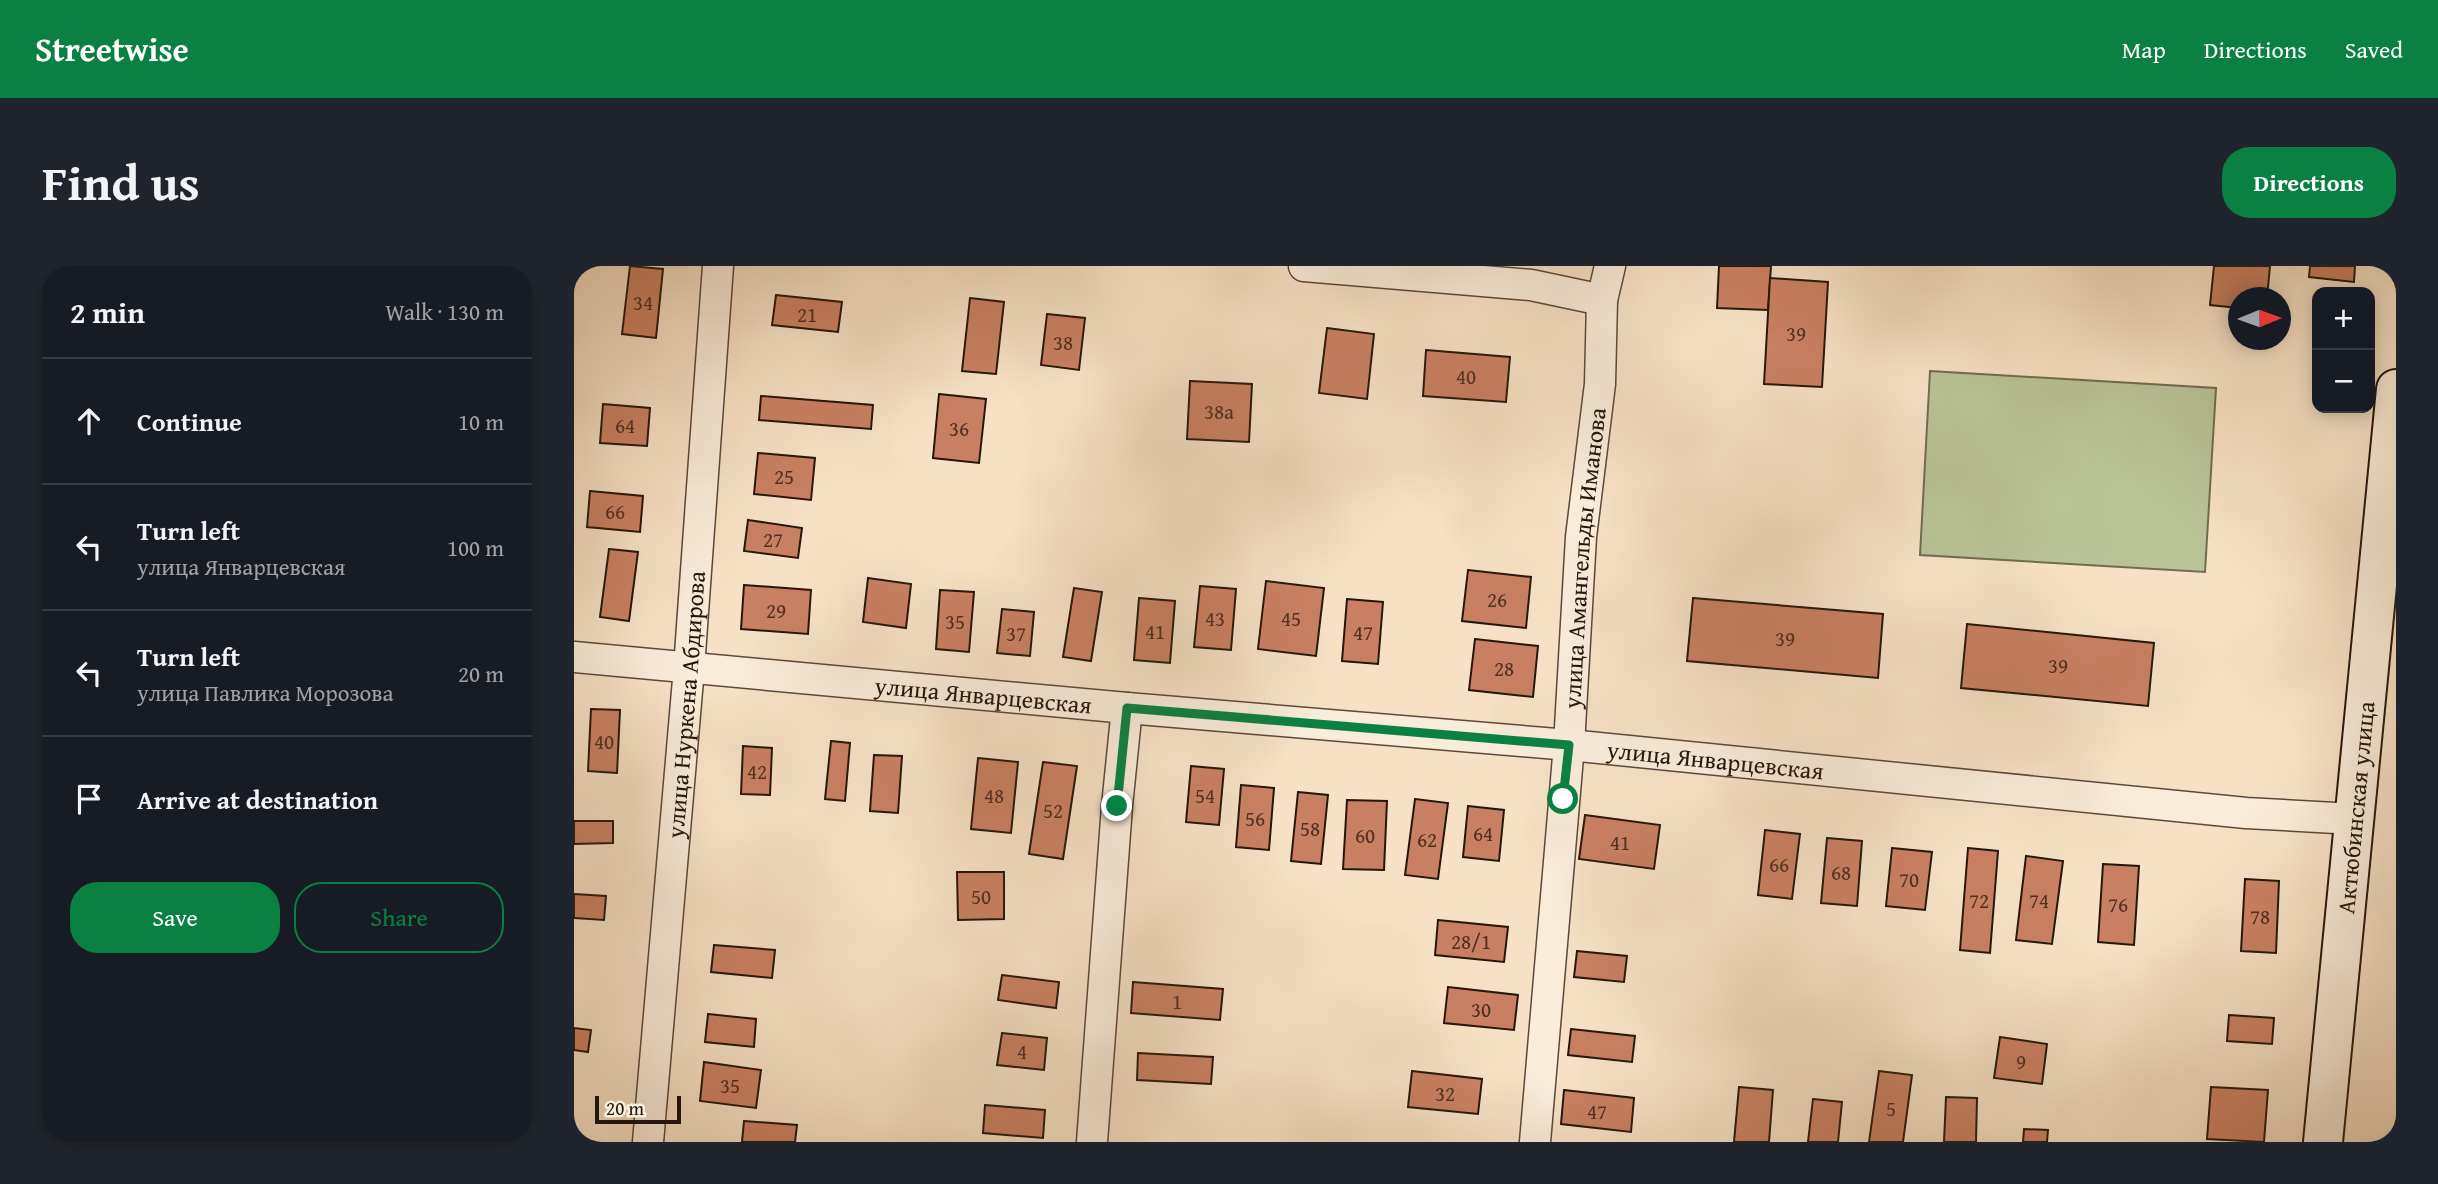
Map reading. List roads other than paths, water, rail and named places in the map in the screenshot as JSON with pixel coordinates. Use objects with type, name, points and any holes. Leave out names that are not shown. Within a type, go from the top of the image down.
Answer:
[{"type":"street","name":"улица Нуркена Абдирова","points":[[648,1142],[689,668],[718,266]]},
{"type":"street","points":[[1304,266],[1531,285],[1602,300]]},
{"type":"street","name":"улица Амангельды Иманова","points":[[1535,1142],[1569,745],[1581,537],[1600,384],[1602,300],[1610,266]]},
{"type":"street","name":"Актюбинская улица","points":[[2323,1142],[2396,389]]},
{"type":"street","name":"улица Январцевская","points":[[574,657],[1569,745],[2246,813],[2354,819]]},
{"type":"street","points":[[1092,1142],[1127,708]]}]
